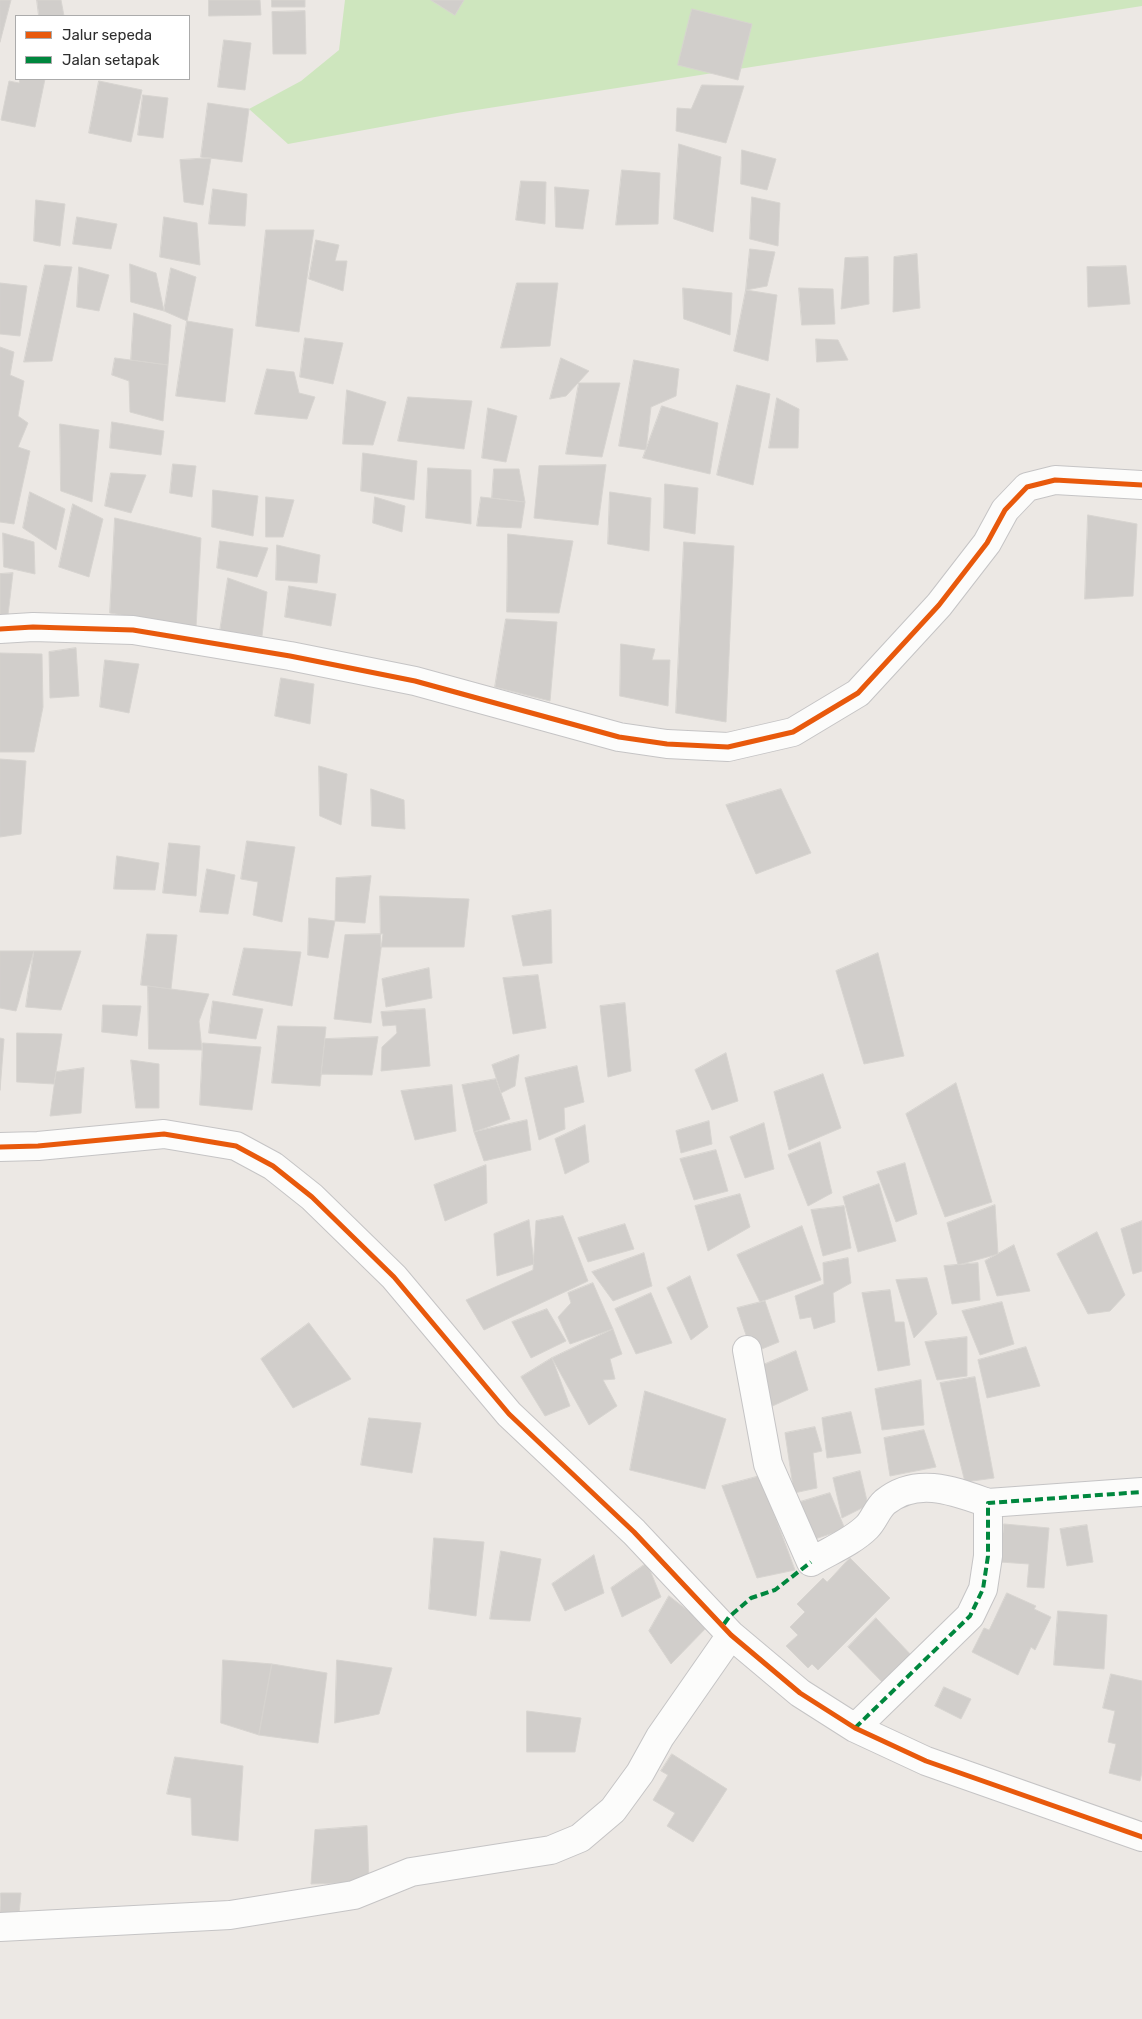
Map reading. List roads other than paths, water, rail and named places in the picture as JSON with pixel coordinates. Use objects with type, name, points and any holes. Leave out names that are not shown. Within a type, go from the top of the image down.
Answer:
[{"type":"street","points":[[0,629],[33,627],[133,630],[290,656],[415,681],[619,737],[667,744],[728,747],[793,732],[858,693],[939,605],[987,543],[1005,510],[1027,487],[1055,480],[1142,485]]},
{"type":"street","points":[[0,1147],[38,1146],[164,1134],[236,1146],[273,1166],[312,1197],[394,1276],[509,1414],[634,1532],[732,1634],[800,1692],[856,1728],[950,1770],[1142,1837]]},
{"type":"street","points":[[747,1350],[768,1464],[811,1562],[867,1527],[884,1503],[899,1493],[920,1486],[952,1490],[988,1503],[1142,1492]]},
{"type":"street","points":[[856,1728],[970,1616],[984,1589],[988,1556],[988,1503]]},
{"type":"street","points":[[0,1928],[230,1915],[354,1895],[411,1872],[551,1850],[580,1838],[613,1810],[640,1773],[660,1737],[732,1634]]}]
